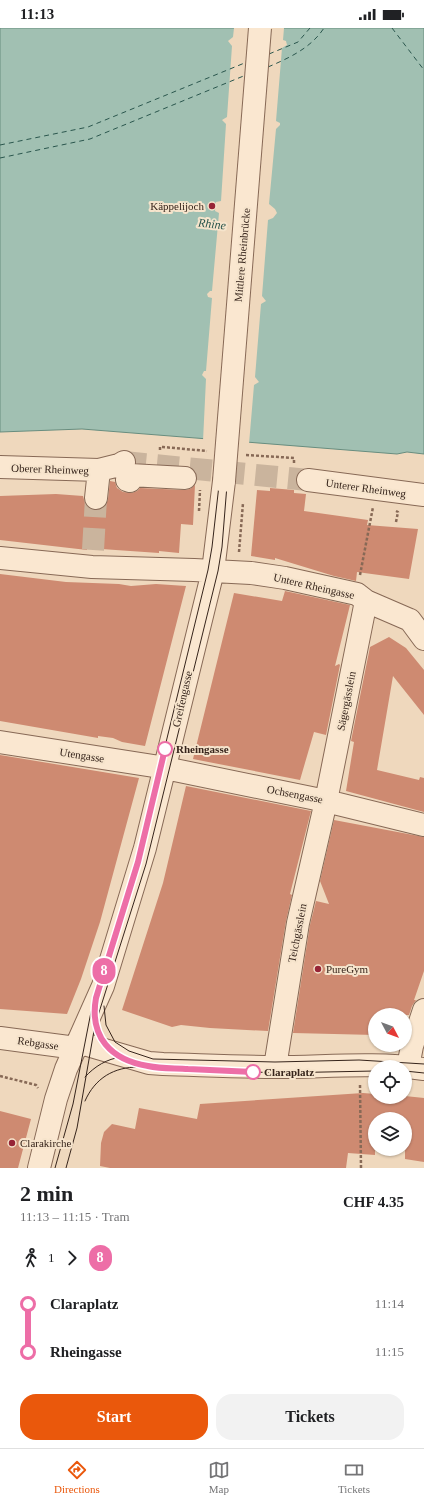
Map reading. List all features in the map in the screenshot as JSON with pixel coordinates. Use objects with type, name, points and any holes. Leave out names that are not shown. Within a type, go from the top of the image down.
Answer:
[{"type":"street","name":"Mittlere Rheinbrücke","points":[[224,482],[260,28]]},
{"type":"street","points":[[96,498],[99,470],[119,465],[126,471],[130,481],[130,475],[186,478]]},
{"type":"street","name":"Oberer Rheinweg","points":[[0,468],[99,470]]},
{"type":"street","name":"Unterer Rheinweg","points":[[308,480],[424,496]]},
{"type":"street","name":"Greifengasse","points":[[76,1048],[103,986],[145,848],[213,571],[224,482]]},
{"type":"street","points":[[0,558],[92,558],[213,571]]},
{"type":"street","name":"Untere Rheingasse","points":[[213,571],[251,573],[285,578],[357,594],[366,601],[417,616]]},
{"type":"street","name":"Sägergässlein","points":[[326,801],[366,601]]},
{"type":"street","points":[[417,616],[424,639]]},
{"type":"street","name":"Utengasse","points":[[0,742],[165,768]]},
{"type":"street","name":"Ochsengasse","points":[[165,768],[326,801],[424,825]]},
{"type":"street","name":"Teichgässlein","points":[[275,1067],[298,923],[326,801]]},
{"type":"street","points":[[416,1068],[412,1046],[424,1010]]},
{"type":"street","name":"Rebgasse","points":[[0,1038],[76,1048],[84,1044],[149,1063],[275,1067],[360,1066],[416,1068]]},
{"type":"street","points":[[39,1168],[56,1099],[66,1069],[76,1048]]},
{"type":"path","points":[[160,450],[160,447],[193,450]]},
{"type":"path","points":[[256,455],[294,458],[294,463]]},
{"type":"path","points":[[361,570],[376,489]]},
{"type":"path","points":[[360,1066],[361,1168]]},
{"type":"path","points":[[0,1076],[36,1085],[40,1090]]},
{"type":"water","name":"Rhine","points":[[0,28],[424,28],[424,454],[407,452],[397,454],[82,429],[0,432]]},
{"type":"pier","points":[[234,28],[284,28],[283,40],[286,41],[287,45],[282,48],[276,121],[280,123],[280,125],[276,129],[269,204],[277,213],[273,218],[268,220],[262,296],[266,301],[261,304],[255,377],[259,382],[254,385],[249,444],[203,441],[206,379],[202,375],[204,371],[206,371],[212,298],[208,297],[207,294],[212,291],[219,213],[215,211],[216,202],[221,201],[226,124],[222,120],[227,117],[232,46],[228,41],[233,37]]},
{"type":"building","points":[[110,481],[115,482],[117,488],[123,492],[132,493],[140,488],[184,490],[190,489],[195,485],[193,525],[181,524],[179,553],[87,548],[87,550],[0,540],[0,496],[56,494],[83,496],[88,508],[95,510],[101,509],[106,505]]},
{"type":"building","points":[[270,488],[294,490],[294,493],[306,494],[304,511],[368,520],[367,525],[418,529],[409,579],[357,572],[356,581],[275,558],[275,560],[251,556],[257,490],[270,491]]},
{"type":"building","points":[[0,574],[66,582],[119,584],[131,586],[156,584],[186,586],[145,746],[122,742],[113,738],[98,736],[98,738],[0,721]]},
{"type":"building","points":[[285,591],[350,605],[335,666],[340,665],[326,735],[314,732],[300,780],[193,759],[234,593],[282,601]]},
{"type":"building","points":[[389,637],[406,648],[424,670],[424,715],[393,676],[377,770],[419,780],[420,777],[424,778],[424,812],[346,791],[354,742],[351,741],[370,647]]},
{"type":"building","points":[[0,755],[139,778],[100,922],[81,979],[67,1014],[0,1009]]},
{"type":"building","points":[[186,786],[311,811],[290,894],[292,895],[286,921],[268,1031],[181,1025],[172,1027],[122,1010],[163,883]]},
{"type":"building","points":[[334,820],[424,837],[424,971],[414,1000],[416,1000],[411,1008],[368,1008],[368,1035],[293,1033],[310,925],[316,901],[329,904],[320,881]]},
{"type":"building","points":[[363,1093],[368,1093],[368,1104],[412,1104],[412,1097],[424,1098],[424,1162],[405,1159],[405,1156],[412,1156],[412,1112],[368,1112],[368,1154],[348,1153],[346,1168],[110,1168],[100,1166],[101,1143],[104,1132],[112,1124],[135,1129],[139,1108],[197,1119],[200,1104]]},
{"type":"building","name":"Clarakirche","points":[[0,1111],[31,1119],[18,1168],[0,1168]]},
{"type":"ferry route","points":[[269,54],[298,42],[310,28]]},
{"type":"ferry route","points":[[268,67],[299,52],[313,41],[324,28]]},
{"type":"ferry route","points":[[392,28],[424,70]]},
{"type":"ferry route","points":[[0,145],[88,127],[247,62]]},
{"type":"ferry route","points":[[0,158],[90,139],[246,75]]},
{"type":"tunnel","points":[[124,462],[308,480]]},
{"type":"tunnel","points":[[93,550],[96,498]]},
{"type":"tram line","points":[[55,1168],[73,1104],[91,1012],[130,891],[147,827],[160,767],[208,570],[219,485],[256,28]]},
{"type":"tram line","points":[[66,1168],[77,1128],[95,1025],[146,864],[218,571],[222,547],[264,28]]},
{"type":"tram line","name":"8","points":[[165,749],[148,827],[130,891],[99,985],[94,1012],[95,1024],[100,1038],[109,1050],[124,1060],[132,1063],[156,1067],[253,1072]]},
{"type":"tram line","points":[[104,1006],[106,1025],[115,1042],[129,1051],[153,1059],[275,1062],[359,1060],[424,1064]]},
{"type":"tram line","points":[[95,1025],[102,1040],[113,1052],[128,1061],[148,1066],[275,1073],[368,1071]]},
{"type":"tram line","points":[[85,1077],[102,1064],[111,1059],[121,1057]]},
{"type":"tram line","points":[[85,1101],[94,1086],[106,1075],[121,1069],[138,1067]]},
{"type":"tram line","points":[[412,1072],[424,1073]]},
{"type":"place","name":"Käppelijoch","points":[[212,206]]},
{"type":"place","name":"Rheingasse","points":[[165,749]]},
{"type":"place","name":"PureGym","points":[[318,969]]},
{"type":"place","name":"Claraplatz","points":[[253,1072]]},
{"type":"place","name":"Clarakirche","points":[[12,1143]]}]
